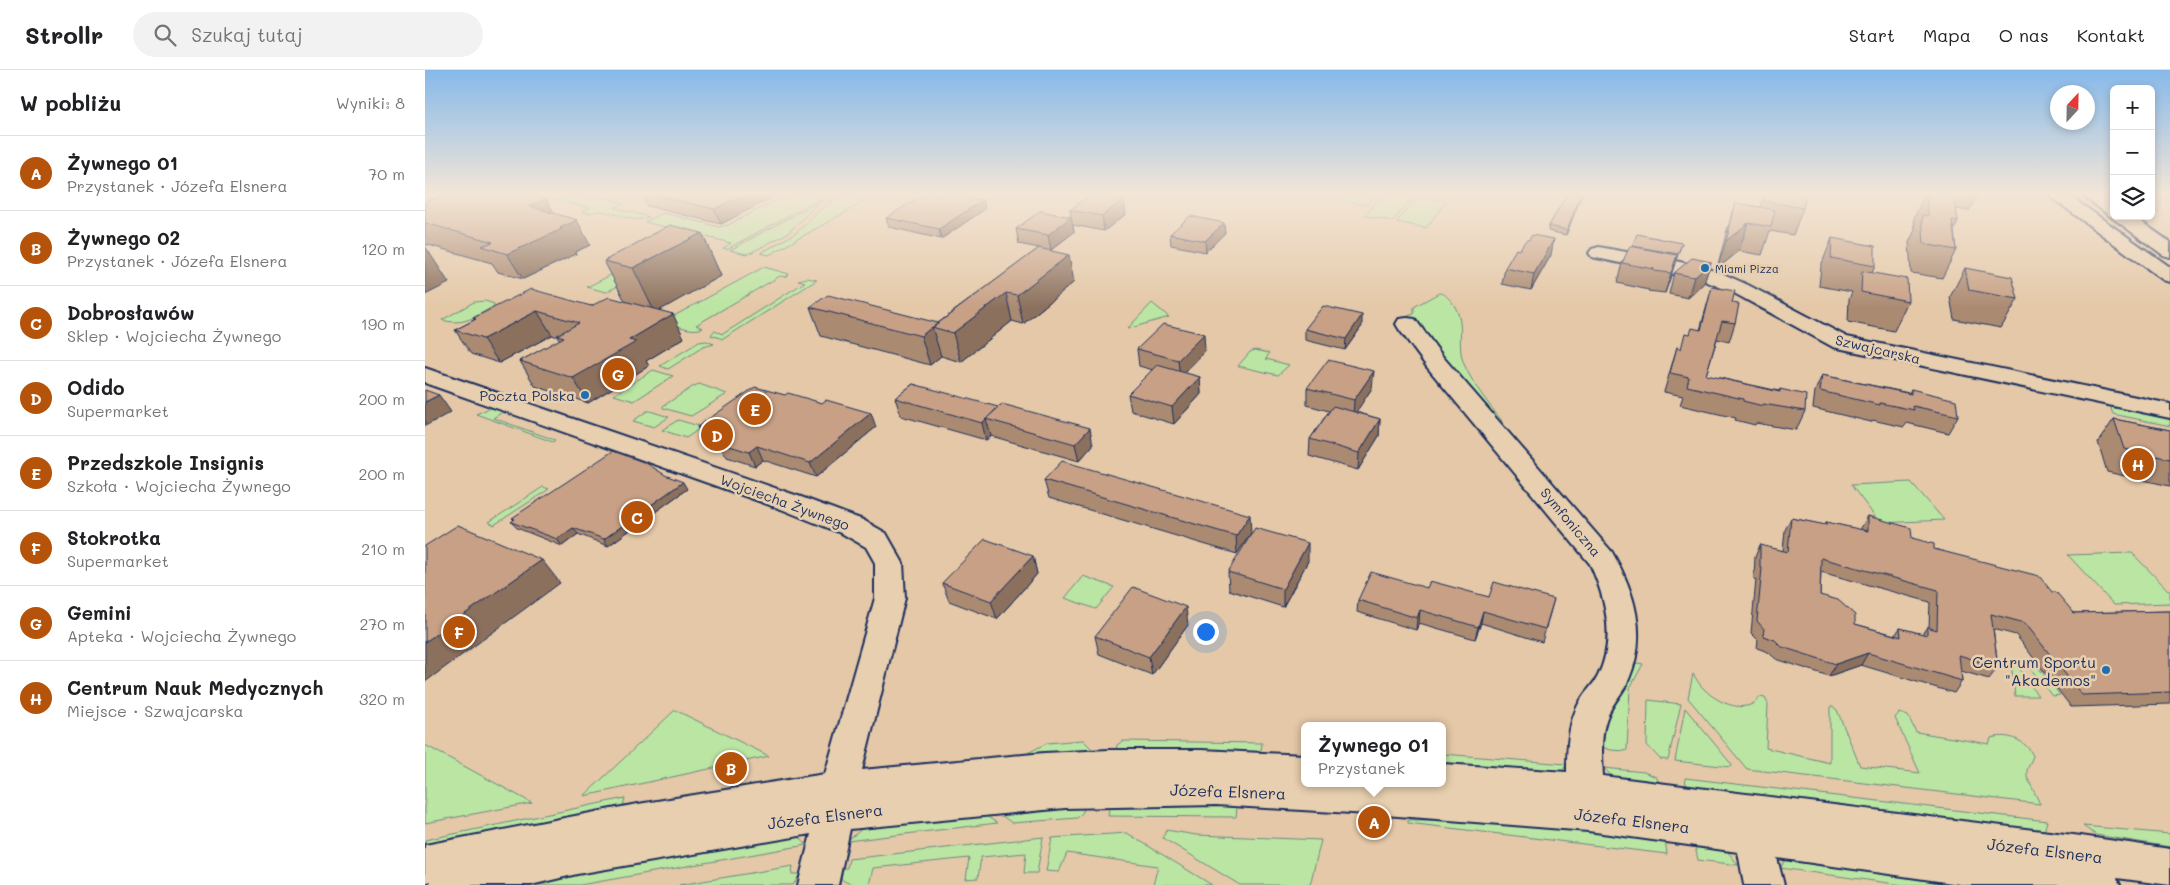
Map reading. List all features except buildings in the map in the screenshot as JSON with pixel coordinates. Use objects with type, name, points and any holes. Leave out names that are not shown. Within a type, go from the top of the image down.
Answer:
[{"type":"street","points":[[2109,232],[2170,276]]},
{"type":"street","points":[[2143,232],[2170,251]]},
{"type":"street","name":"Szwajcarska","points":[[1599,253],[1694,272],[1726,282],[1819,333],[1841,342],[2170,411]]},
{"type":"street","name":"Symfoniczna","points":[[1407,324],[1435,362],[1602,559],[1619,595],[1622,608],[1623,646],[1612,682],[1592,712],[1587,727],[1587,802]]},
{"type":"street","name":"Wojciecha Żywnego","points":[[425,375],[791,503],[853,526],[876,540],[889,563],[889,598],[837,801],[818,885]]},
{"type":"street","name":"Józefa Elsnera","points":[[449,885],[837,801],[1044,769],[1109,766],[1202,766],[1301,771]]},
{"type":"street","name":"Józefa Elsnera","points":[[1446,780],[1751,824],[2170,868]]},
{"type":"street","name":"Józefa Elsnera","points":[[425,864],[642,820],[837,801],[1065,792],[1215,789],[1385,798],[1587,802]]},
{"type":"street","points":[[1751,824],[1765,885]]},
{"type":"street","name":"Józefa Elsnera","points":[[1751,824],[2100,885]]},
{"type":"green space","points":[[686,232],[758,232],[727,249],[723,248],[731,243]]},
{"type":"green space","points":[[763,232],[789,232],[746,254],[730,250]]},
{"type":"green space","points":[[810,232],[769,255],[761,253],[796,233]]},
{"type":"green space","points":[[764,267],[789,274],[786,277],[780,276],[696,325],[703,328],[683,328],[671,324],[672,317]]},
{"type":"green space","points":[[611,275],[632,279],[606,292],[587,287]]},
{"type":"green space","points":[[807,278],[817,280],[723,339],[711,335],[714,331],[723,334],[805,282],[798,280]]},
{"type":"green space","points":[[1439,293],[1444,294],[1451,301],[1459,317],[1464,364],[1481,394],[1502,421],[1496,423],[1408,316],[1414,314],[1414,307]]},
{"type":"green space","points":[[485,301],[494,304],[494,306],[475,317],[457,322],[442,320],[474,302]]},
{"type":"green space","points":[[1152,303],[1169,317],[1127,329]]},
{"type":"green space","points":[[706,341],[714,344],[703,347],[668,369],[660,366],[699,342]]},
{"type":"green space","points":[[1255,350],[1269,353],[1266,359],[1289,365],[1278,375],[1238,366],[1250,352]]},
{"type":"green space","points":[[653,370],[673,376],[634,401],[614,395]]},
{"type":"green space","points":[[699,384],[727,394],[691,416],[663,408],[663,406]]},
{"type":"green space","points":[[2113,405],[2170,414],[2170,426],[2113,414],[2111,409]]},
{"type":"green space","points":[[490,408],[506,410],[493,418],[555,440],[553,442],[476,414]]},
{"type":"green space","points":[[647,411],[669,417],[654,427],[633,421]]},
{"type":"green space","points":[[678,420],[702,427],[686,438],[662,430]]},
{"type":"green space","points":[[1911,482],[1944,520],[1880,523],[1851,485]]},
{"type":"green space","points":[[543,487],[549,489],[494,525],[489,522]]},
{"type":"green space","points":[[2132,553],[2170,592],[2170,603],[2114,605],[2068,555]]},
{"type":"green space","points":[[1083,576],[1114,587],[1096,609],[1065,598]]},
{"type":"green space","points":[[2033,661],[2060,695],[2052,696],[2027,664]]},
{"type":"green space","points":[[2011,662],[2015,662],[2038,696],[2015,696]]},
{"type":"green space","points":[[1637,663],[1643,664],[1630,688],[1627,749],[1626,751],[1611,750],[1599,746],[1604,723],[1631,667]]},
{"type":"green space","points":[[1693,674],[1703,688],[1725,703],[1740,707],[1748,706],[1760,697],[1765,698],[1768,704],[1766,748],[1830,763],[1830,707],[1832,706],[1837,710],[1860,766],[1920,773],[1895,718],[1899,713],[1908,716],[1916,732],[1989,744],[1991,738],[2004,736],[2016,739],[2030,750],[2033,756],[2027,770],[2027,777],[2040,804],[1747,769],[1688,698]]},
{"type":"green space","points":[[1648,700],[1681,704],[1668,760],[1660,759],[1647,745]]},
{"type":"green space","points":[[1685,708],[1732,765],[1731,767],[1675,761]]},
{"type":"green space","points":[[675,710],[769,756],[584,796]]},
{"type":"green space","points":[[1083,740],[1091,748],[1090,756],[1028,753],[1047,743]]},
{"type":"green space","points":[[1123,741],[1262,743],[1261,750],[1233,757],[1115,757],[1117,745]]},
{"type":"green space","points":[[425,745],[532,803],[425,823]]},
{"type":"green space","points":[[1446,754],[1566,764],[1559,773],[1548,777],[1446,770]]},
{"type":"green space","points":[[1604,768],[1644,772],[1656,777],[1659,790],[1629,785],[1616,779]]},
{"type":"green space","points":[[1685,778],[2047,821],[2043,835],[1688,795]]},
{"type":"green space","points":[[1111,797],[1146,797],[1237,807],[1236,817],[1108,816]]},
{"type":"green space","points":[[625,798],[623,806],[425,857],[425,840]]},
{"type":"green space","points":[[1084,799],[1083,812],[1077,818],[1012,823],[990,807]]},
{"type":"green space","points":[[974,808],[997,823],[847,841],[869,823]]},
{"type":"green space","points":[[1408,820],[1450,820],[1664,832],[1667,854],[1408,823]]},
{"type":"green space","points":[[2083,826],[2170,834],[2170,847],[2096,835]]},
{"type":"green space","points":[[1166,830],[1196,835],[1321,840],[1310,885],[1240,885],[1163,838]]},
{"type":"green space","points":[[1127,833],[1212,885],[1153,885],[1158,866],[1067,853],[1059,872],[1046,871],[1052,838]]},
{"type":"green space","points":[[797,834],[806,845],[580,885],[486,885]]},
{"type":"green space","points":[[1043,837],[1037,873],[1024,873],[1026,853],[981,857],[978,878],[966,879],[969,858],[873,868],[869,885],[853,884],[845,881],[841,878],[838,869],[847,868],[849,859]]},
{"type":"green space","points":[[1693,837],[1725,848],[1738,865],[1698,860]]},
{"type":"green space","points":[[1793,855],[2055,885],[1903,885],[1780,868]]},
{"type":"green space","points":[[793,866],[792,874],[800,874],[793,885],[679,885]]},
{"type":"place","name":"Miami Pizza","points":[[1705,268]]},
{"type":"place","name":"Gemini","points":[[618,374]]},
{"type":"place","name":"Poczta Polska","points":[[585,395]]},
{"type":"place","name":"Przedszkole Insignis","points":[[755,409]]},
{"type":"place","name":"Odido","points":[[717,435]]},
{"type":"place","name":"Centrum Nauk Medycznych","points":[[2138,464]]},
{"type":"place","name":"Dobrosławów","points":[[637,517]]},
{"type":"place","name":"Stokrotka","points":[[459,632]]},
{"type":"place","name":"Centrum Sportu \"Akademos\"","points":[[2106,670]]},
{"type":"place","name":"Żywnego 02","points":[[731,768]]},
{"type":"place","name":"Żywnego 01","points":[[1374,822]]}]
